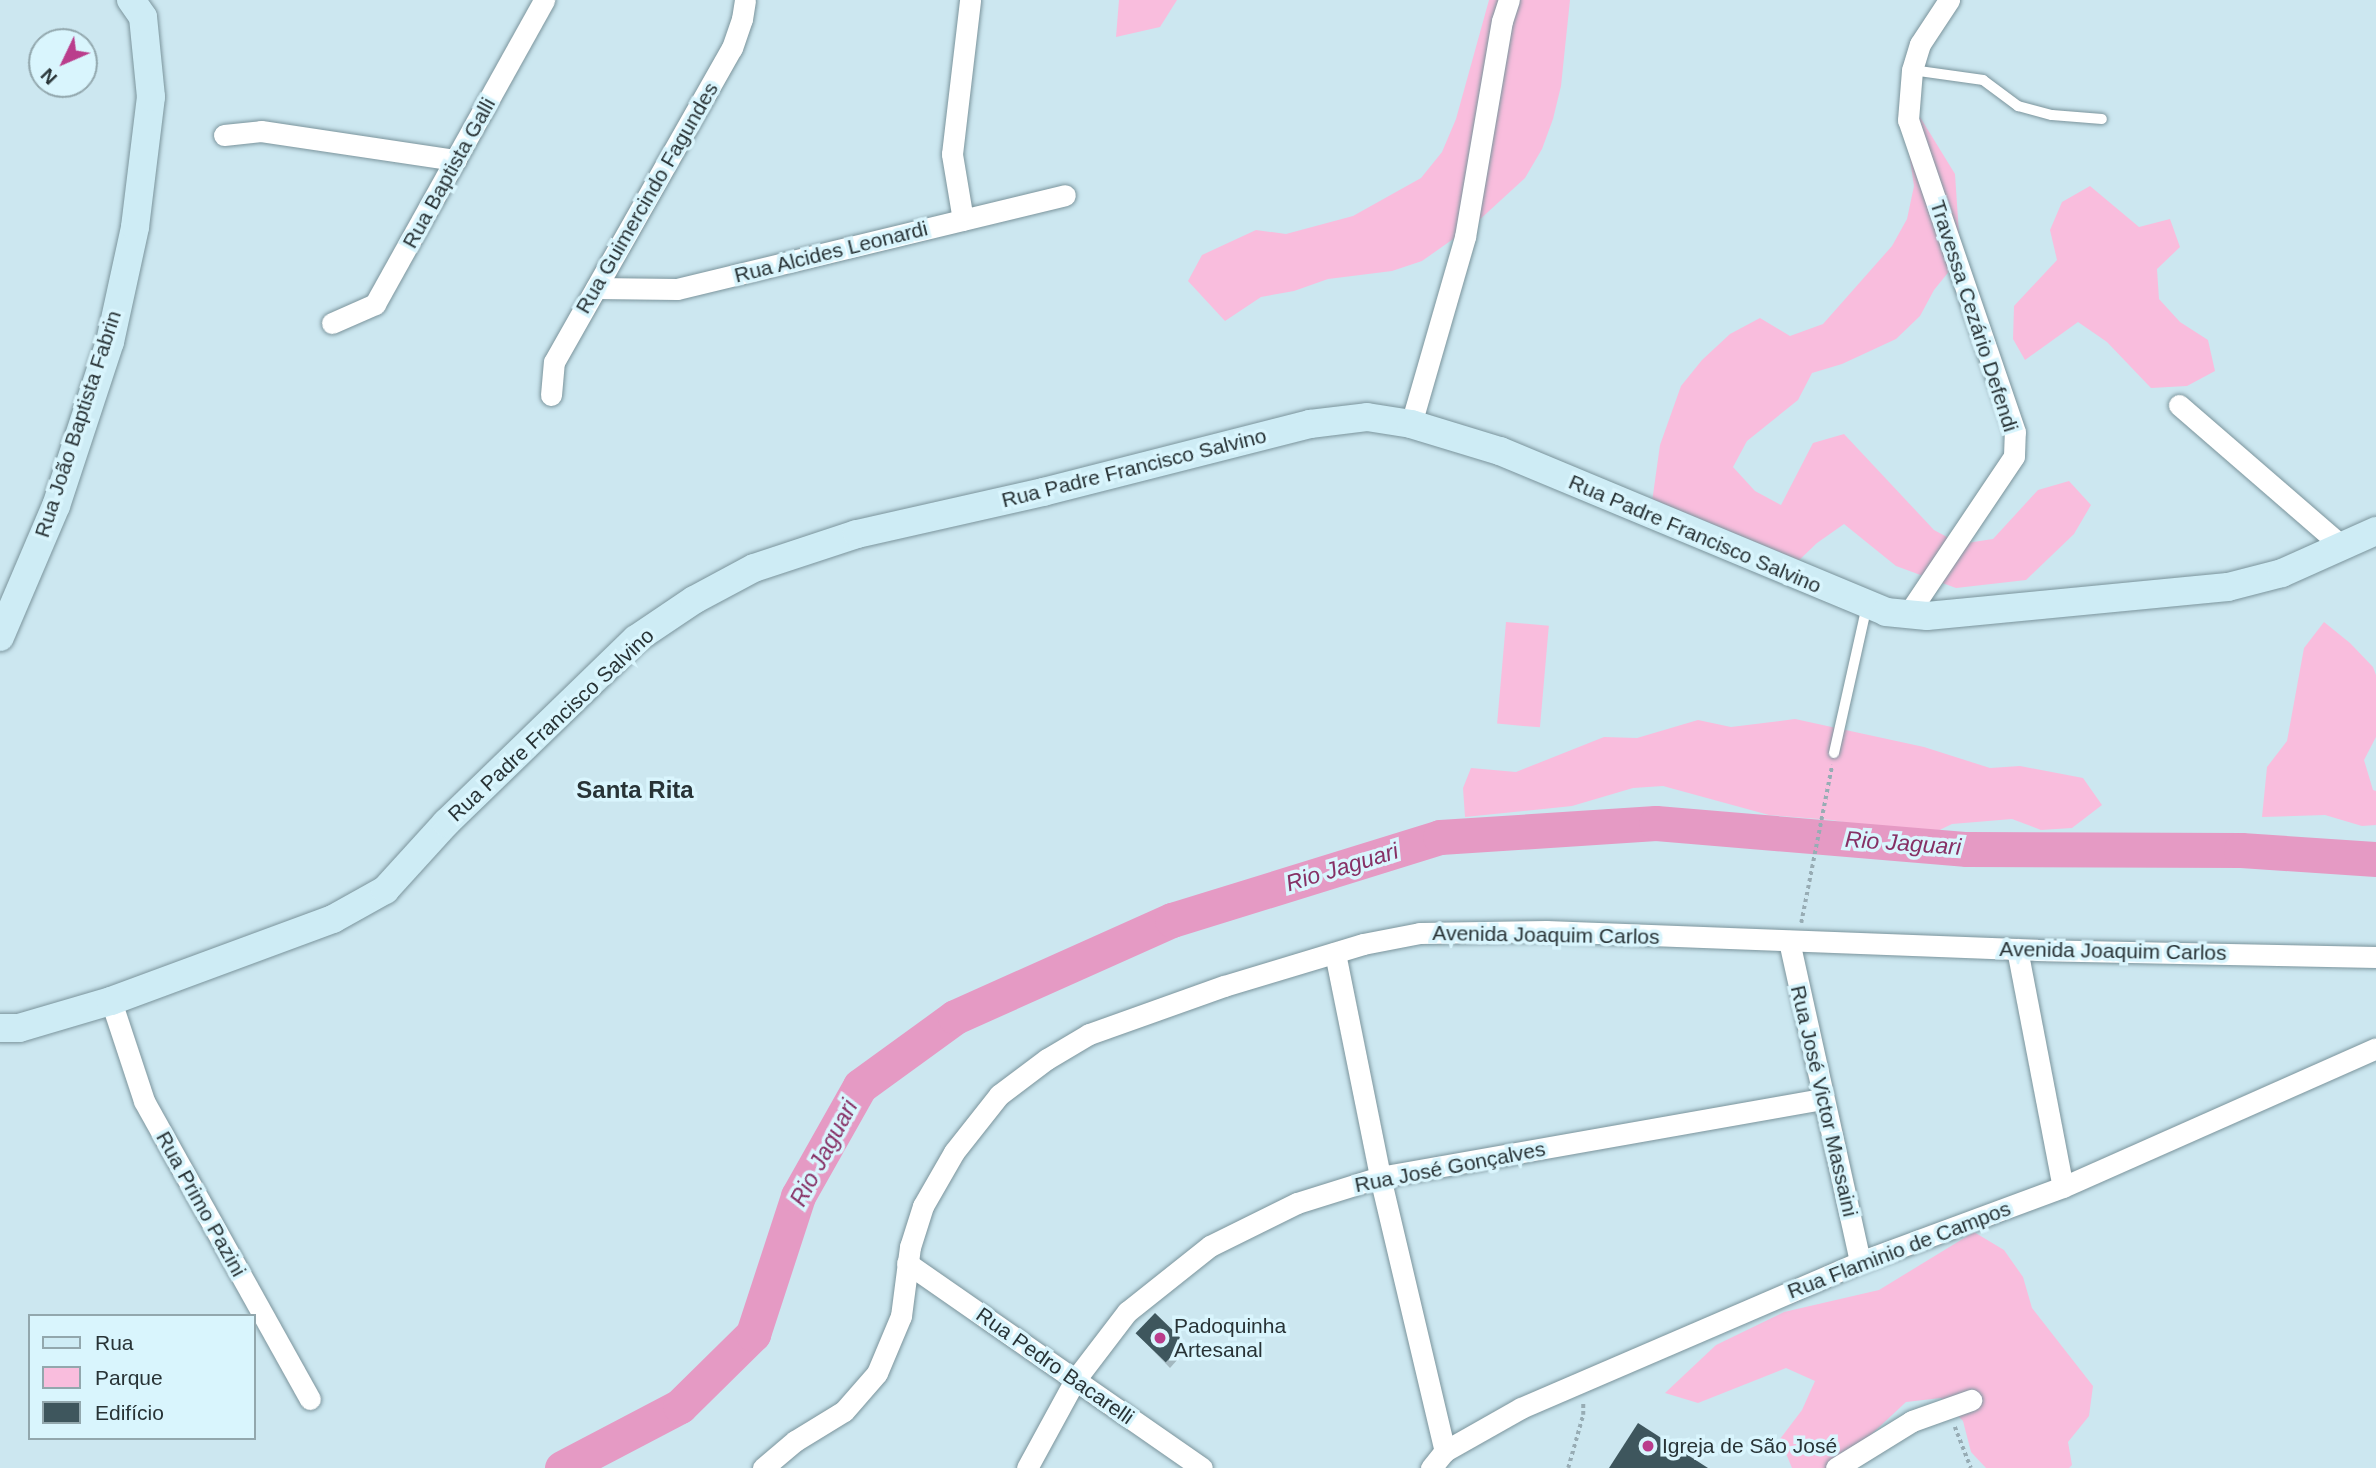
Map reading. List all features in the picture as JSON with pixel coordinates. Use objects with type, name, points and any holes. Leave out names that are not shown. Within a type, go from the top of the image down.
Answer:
[{"type":"street","name":"Rua João Baptista Fabrin","points":[[0,637],[60,494],[110,342],[135,227],[151,97],[143,17],[131,0]]},
{"type":"street","name":"Rua Baptista Galli","points":[[332,323],[376,304],[544,0]]},
{"type":"street","name":"Rua Guimercindo Fagundes","points":[[551,395],[554,362],[732,48],[745,0]]},
{"type":"street","points":[[963,220],[952,154],[970,0]]},
{"type":"street","points":[[1411,424],[1465,237],[1502,21],[1509,0]]},
{"type":"street","name":"Travessa Cezário Defendi","points":[[1908,614],[2014,456],[2015,432],[1908,120],[1912,71],[1920,44],[1949,0]]},
{"type":"street","points":[[224,135],[261,131],[456,160]]},
{"type":"street","name":"Rua Alcides Leonardi","points":[[596,288],[677,289],[1065,195]]},
{"type":"street","points":[[2179,405],[2342,546]]},
{"type":"street","name":"Rua Padre Francisco Salvino","points":[[0,1028],[19,1028],[111,1001],[333,919],[385,890],[446,823],[636,639],[694,600],[754,568],[857,534],[1043,492],[1310,424],[1367,417],[1411,424],[1500,451],[1886,612],[1927,616],[2228,587],[2282,573],[2376,531]]},
{"type":"street","name":"Avenida Joaquim Carlos","points":[[763,1468],[795,1441],[844,1411],[877,1373],[901,1317],[907,1263],[923,1206],[954,1152],[999,1095],[1047,1059],[1089,1034],[1224,986],[1335,953],[1420,933],[1546,931],[2017,949],[2376,957]]},
{"type":"street","name":"Rua José Victor Massaini","points":[[1793,941],[1822,1099],[1860,1262]]},
{"type":"street","points":[[2017,949],[2063,1187]]},
{"type":"street","points":[[1335,953],[1438,1460]]},
{"type":"street","name":"Rua Primo Pazini","points":[[111,1001],[144,1101],[310,1399]]},
{"type":"street","name":"Rua Flaminio de Campos","points":[[1438,1460],[1521,1408],[1860,1262],[2063,1187],[2376,1048]]},
{"type":"street","name":"Rua José Gonçalves","points":[[1027,1468],[1075,1380],[1127,1312],[1210,1246],[1297,1203],[1380,1177],[1822,1099]]},
{"type":"street","name":"Rua Pedro Bacarelli","points":[[907,1263],[1202,1468]]},
{"type":"street","points":[[1836,1468],[1912,1421],[1971,1400]]},
{"type":"street","points":[[792,1468],[795,1441]]},
{"type":"lane","points":[[1912,71],[1983,80],[2018,106],[2052,116],[2102,118]]},
{"type":"lane","points":[[1834,753],[1867,605]]},
{"type":"path","points":[[1793,941],[1809,882],[1834,753]]},
{"type":"path","points":[[1568,1468],[1583,1415],[1583,1382]]},
{"type":"path","points":[[1948,1408],[1971,1468]]},
{"type":"green space","points":[[1119,0],[1177,0],[1160,27],[1116,37]]},
{"type":"green space","points":[[1489,0],[1570,0],[1561,86],[1553,119],[1542,149],[1525,178],[1476,223],[1422,261],[1392,271],[1328,279],[1294,291],[1261,297],[1225,321],[1188,281],[1202,255],[1256,230],[1286,234],[1353,216],[1421,178],[1442,152],[1456,119]]},
{"type":"green space","points":[[1920,117],[1955,174],[1959,234],[1955,264],[1934,290],[1920,316],[1896,339],[1842,364],[1812,373],[1798,400],[1747,441],[1733,467],[1755,491],[1781,505],[1813,443],[1844,434],[1934,530],[1960,544],[1993,539],[2038,490],[2069,481],[2091,505],[2074,534],[2026,580],[1956,588],[1896,566],[1844,524],[1817,543],[1793,566],[1650,516],[1660,445],[1681,386],[1702,360],[1730,334],[1760,318],[1790,336],[1823,324],[1892,246],[1907,219],[1914,186],[1909,153]]},
{"type":"green space","points":[[2090,186],[2139,227],[2170,219],[2180,247],[2157,269],[2159,299],[2180,322],[2208,340],[2215,371],[2187,386],[2151,388],[2107,342],[2078,322],[2025,360],[2013,339],[2014,306],[2057,260],[2050,230],[2062,202]]},
{"type":"green space","points":[[1506,622],[1549,626],[1540,727],[1497,724]]},
{"type":"green space","points":[[2324,622],[2350,643],[2373,667],[2376,675],[2376,737],[2364,760],[2373,790],[2376,791],[2376,825],[2362,826],[2325,815],[2262,817],[2267,767],[2287,741],[2304,648]]},
{"type":"green space","points":[[1795,719],[1924,747],[1990,768],[2020,766],[2083,778],[2102,805],[2072,828],[2041,830],[2012,819],[1952,824],[1925,837],[1832,820],[1769,815],[1663,786],[1633,788],[1572,806],[1465,817],[1463,788],[1471,768],[1516,772],[1604,737],[1637,738],[1698,720],[1731,727]]},
{"type":"green space","points":[[1974,1232],[2004,1250],[2023,1277],[2032,1308],[2093,1386],[2089,1416],[2068,1442],[2072,1465],[2069,1468],[1986,1468],[1971,1452],[1963,1421],[1941,1398],[1906,1402],[1860,1445],[1827,1468],[1792,1468],[1780,1439],[1802,1410],[1815,1381],[1786,1368],[1698,1403],[1665,1393],[1716,1345],[1784,1312],[1879,1290]]},
{"type":"building","name":"Padoquinha Artesanal","points":[[1155,1313],[1185,1342],[1166,1362],[1136,1333]]},
{"type":"building","name":"Igreja de São José","points":[[1638,1423],[1708,1468],[1609,1468]]},
{"type":"waterway","name":"Rio Jaguari","points":[[562,1468],[680,1406],[753,1334],[798,1196],[860,1086],[955,1017],[1172,920],[1440,837],[1656,823],[1967,849],[2241,850],[2376,859]]},
{"type":"place","name":"Padoquinha Artesanal","points":[[1160,1338]]},
{"type":"place","name":"Igreja de São José","points":[[1648,1446]]},
{"type":"district","name":"Santa Rita","points":[[635,790]]}]
